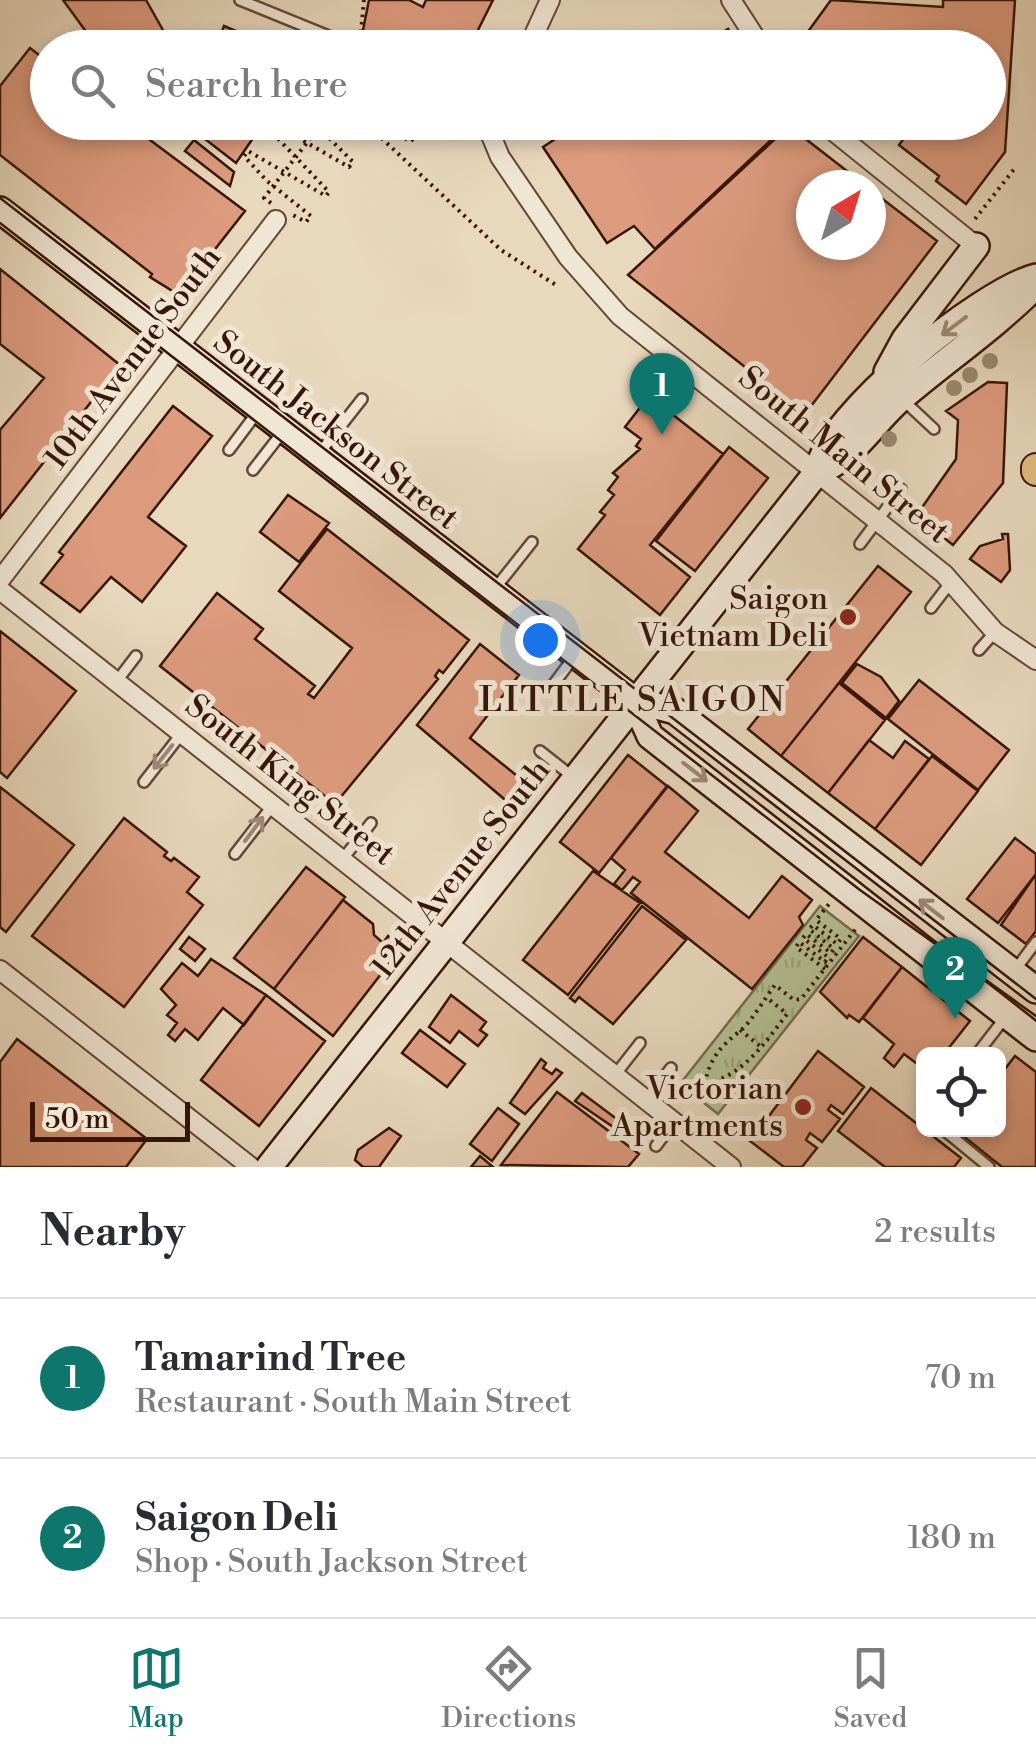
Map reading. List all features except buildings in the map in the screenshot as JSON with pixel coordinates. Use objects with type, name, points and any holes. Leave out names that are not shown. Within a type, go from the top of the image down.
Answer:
[{"type":"main road","name":"South Jackson Street","points":[[0,210],[634,700],[675,710],[1036,990]]},
{"type":"main road","points":[[890,393],[905,339],[973,235]]},
{"type":"main road","name":"12th Avenue South","points":[[269,1167],[634,700],[818,472],[836,466],[890,393],[1011,283],[1036,277]]},
{"type":"main road","name":"12th Avenue South","points":[[890,393],[1008,313],[1036,285]]},
{"type":"main road","name":"South Jackson Street","points":[[634,700],[650,736],[1036,1038]]},
{"type":"street","points":[[536,30],[550,0]]},
{"type":"street","points":[[731,0],[750,30]]},
{"type":"street","name":"South Main Street","points":[[493,140],[500,157],[594,290],[620,316],[952,580],[995,632],[1025,657],[1036,660]]},
{"type":"street","points":[[846,140],[973,235]]},
{"type":"street","name":"10th Avenue South","points":[[0,580],[281,213]]},
{"type":"street","name":"South King Street","points":[[0,590],[647,1100],[718,1163]]},
{"type":"street","points":[[0,970],[251,1167]]},
{"type":"lane","points":[[240,0],[325,30]]},
{"type":"lane","points":[[890,393],[934,428]]},
{"type":"lane","points":[[316,458],[362,399]]},
{"type":"lane","points":[[229,450],[258,412]]},
{"type":"lane","points":[[254,470],[283,432]]},
{"type":"lane","points":[[860,544],[901,489]]},
{"type":"lane","points":[[493,592],[532,542]]},
{"type":"lane","points":[[930,608],[952,580]]},
{"type":"lane","points":[[979,650],[995,632]]},
{"type":"lane","points":[[553,684],[576,655]]},
{"type":"lane","points":[[116,681],[136,656]]},
{"type":"lane","points":[[144,782],[182,733]]},
{"type":"lane","points":[[540,751],[573,778]]},
{"type":"lane","points":[[235,854],[273,804]]},
{"type":"lane","points":[[342,860],[370,824]]},
{"type":"lane","points":[[1013,972],[1036,942]]},
{"type":"lane","points":[[982,1047],[1005,1017]]},
{"type":"lane","points":[[615,1075],[640,1043]]},
{"type":"lane","points":[[647,1100],[671,1068]]},
{"type":"lane","points":[[656,1146],[674,1122]]},
{"type":"lane","points":[[953,1137],[989,1167]]},
{"type":"path","points":[[360,30],[364,0]]},
{"type":"path","points":[[279,140],[296,158],[329,192],[326,196],[284,172],[248,151],[244,156],[273,186],[312,216],[306,222],[281,213],[264,198],[273,186],[284,172],[296,158],[310,140]]},
{"type":"path","points":[[303,140],[349,167],[353,162],[331,140]]},
{"type":"path","points":[[383,140],[501,250],[556,286]]},
{"type":"path","points":[[973,235],[1016,168]]},
{"type":"path","points":[[829,904],[816,920],[843,941]]},
{"type":"path","points":[[836,950],[809,930],[812,925],[838,944],[843,941]]},
{"type":"path","points":[[693,1100],[706,1084],[708,1066],[719,1048],[740,1030],[776,985],[794,1000],[801,999],[858,926]]},
{"type":"path","points":[[830,959],[803,938],[806,934],[831,953],[836,950]]},
{"type":"path","points":[[825,970],[796,947],[799,942],[824,962],[830,959]]},
{"type":"path","points":[[706,1084],[728,1080],[762,1047],[787,1014],[766,997]]},
{"type":"path","points":[[740,1030],[762,1047]]},
{"type":"green space","points":[[820,906],[859,936],[718,1114],[680,1084]]},
{"type":"tram line","points":[[0,198],[1036,999]]},
{"type":"tram line","points":[[0,223],[860,890],[1036,1016]]},
{"type":"place","name":"Tamarind Tree","points":[[662,435]]},
{"type":"place","name":"Saigon Vietnam Deli","points":[[848,617]]},
{"type":"place","name":"Saigon Deli","points":[[955,1019]]},
{"type":"place","name":"Victorian Apartments","points":[[803,1107]]},
{"type":"district","name":"LITTLE SAIGON","points":[[633,700]]}]
